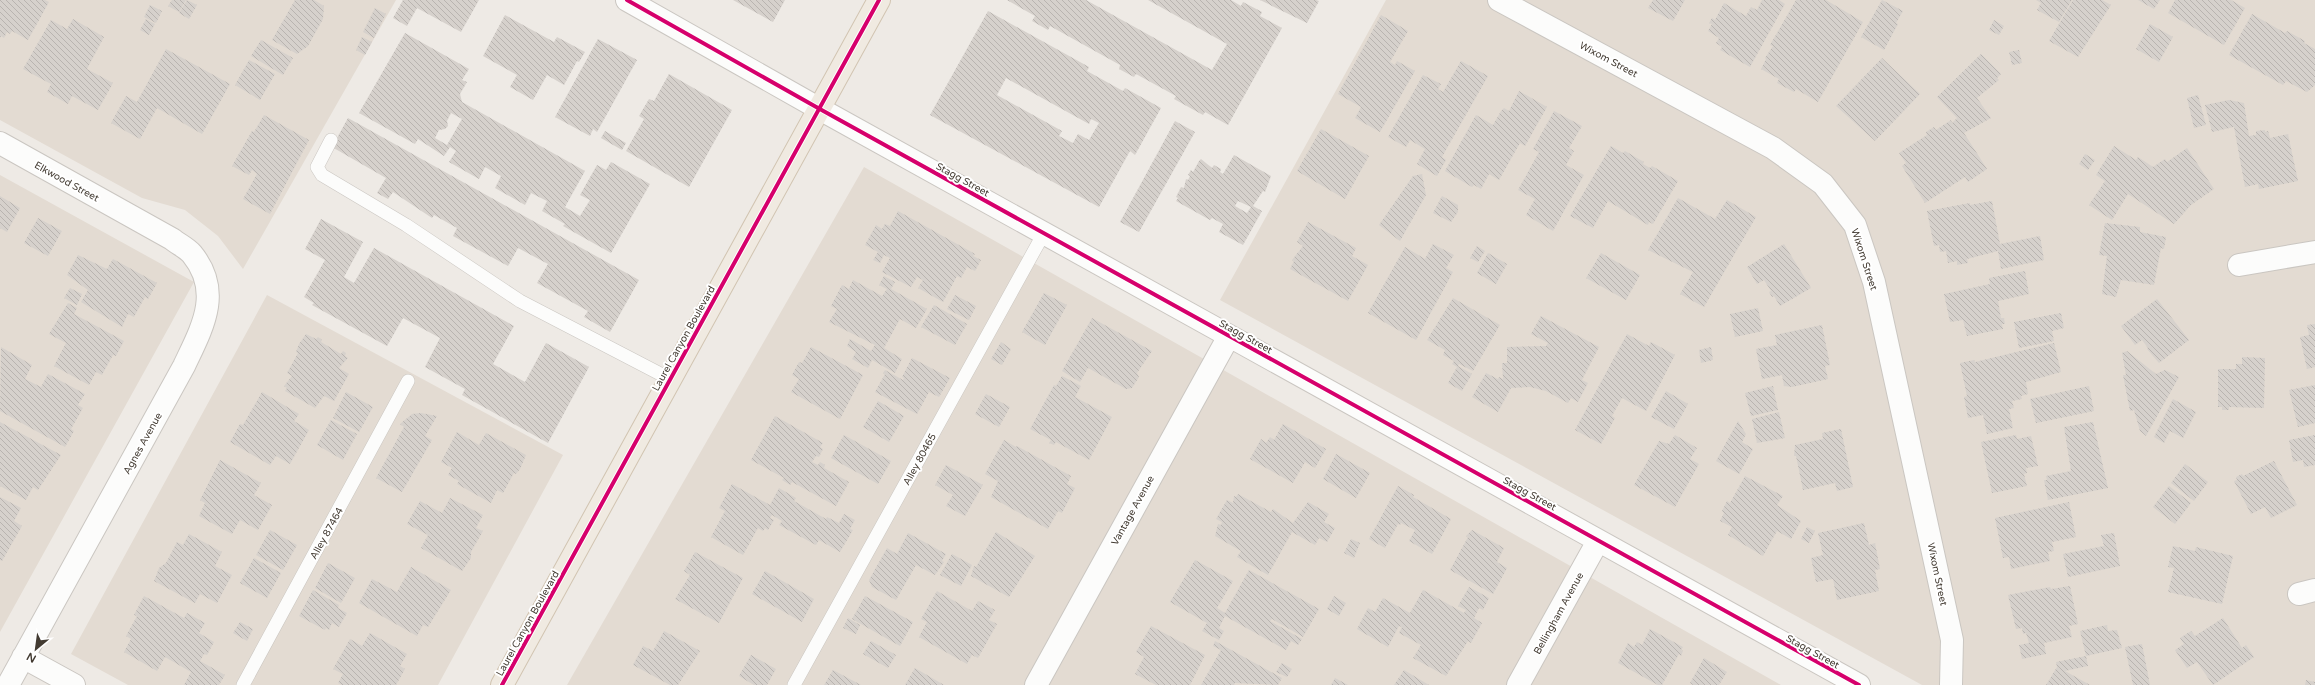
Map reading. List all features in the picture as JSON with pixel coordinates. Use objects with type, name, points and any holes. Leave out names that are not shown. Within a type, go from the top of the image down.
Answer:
[{"type":"main road","name":"Laurel Canyon Boulevard","points":[[502,685],[818,108],[879,0]]},
{"type":"street","name":"Stagg Street","points":[[627,0],[1228,336],[1859,685]]},
{"type":"street","name":"Wixom Street","points":[[1499,0],[1773,148],[1823,184],[1855,225],[1874,282],[1952,640],[1951,685]]},
{"type":"street","name":"Elkwood Street","points":[[0,144],[134,218]]},
{"type":"street","name":"Agnes Avenue","points":[[8,685],[184,366],[206,320],[208,301],[206,277],[191,254],[172,239],[134,218]]},
{"type":"street","points":[[2240,265],[2315,252]]},
{"type":"street","name":"Vantage Avenue","points":[[1036,685],[1228,336]]},
{"type":"street","name":"Bellingham Avenue","points":[[1518,685],[1598,541]]},
{"type":"street","points":[[23,657],[74,685]]},
{"type":"lane","points":[[331,140],[318,167],[322,174],[406,225],[520,300],[670,379]]},
{"type":"lane","name":"Alley 80465","points":[[794,685],[1044,233]]},
{"type":"lane","name":"Alley 87464","points":[[243,685],[408,381]]},
{"type":"shaded area","points":[[0,0],[396,0],[243,269],[218,236],[185,210],[142,198],[0,120]]},
{"type":"shaded area","points":[[1386,0],[2315,0],[2315,685],[1922,685],[1220,300]]},
{"type":"shaded area","points":[[864,167],[1781,685],[567,685]]},
{"type":"shaded area","points":[[0,175],[194,282],[0,632]]},
{"type":"shaded area","points":[[267,295],[563,455],[438,685],[128,685],[71,654]]},
{"type":"building","points":[[0,0],[45,0],[49,2],[28,40],[12,31],[10,34],[7,32],[4,38],[1,36],[0,38]]},
{"type":"building","points":[[172,0],[186,0],[179,12],[168,6]]},
{"type":"building","points":[[187,0],[197,5],[189,19],[179,13]]},
{"type":"building","points":[[295,0],[314,0],[324,6],[323,19],[308,46],[297,54],[272,40]]},
{"type":"building","points":[[403,0],[479,0],[461,32],[417,8],[407,26],[393,18]]},
{"type":"building","points":[[733,0],[785,0],[773,22]]},
{"type":"building","points":[[1007,0],[1086,0],[1212,70],[1227,44],[1148,0],[1231,0],[1241,6],[1243,2],[1262,12],[1260,16],[1282,28],[1228,125],[1205,112],[1203,115],[1174,99],[1176,96],[1136,74],[1134,77],[1119,69],[1120,65],[1050,26],[1048,30],[1032,21],[1035,16]]},
{"type":"building","points":[[1260,0],[1316,0],[1319,1],[1307,23]]},
{"type":"building","points":[[1653,0],[1685,0],[1673,21],[1648,8]]},
{"type":"building","points":[[1762,0],[1779,0],[1785,4],[1750,67],[1720,50],[1722,47],[1716,43],[1719,38],[1708,31],[1712,24],[1709,23],[1712,18],[1715,20],[1724,3],[1746,16],[1751,7],[1757,10]]},
{"type":"building","points":[[1796,0],[1826,0],[1863,22],[1818,102],[1796,89],[1794,92],[1777,83],[1779,79],[1761,69],[1766,59],[1765,58],[1773,46],[1770,45]]},
{"type":"building","points":[[1882,0],[1903,11],[1884,50],[1861,37]]},
{"type":"building","points":[[2036,0],[2072,0],[2059,22],[2037,10],[2041,3]]},
{"type":"building","points":[[2073,0],[2102,0],[2111,5],[2078,57],[2049,41]]},
{"type":"building","points":[[2138,0],[2160,0],[2154,9]]},
{"type":"building","points":[[2175,0],[2231,0],[2245,8],[2224,45],[2168,13]]},
{"type":"building","points":[[150,5],[162,11],[156,23],[144,17]]},
{"type":"building","points":[[375,8],[386,14],[374,38],[363,32]]},
{"type":"building","points":[[988,11],[1089,67],[1087,71],[1123,91],[1125,88],[1161,108],[1135,155],[1130,151],[1099,207],[930,115]],"holes":[[[1006,78],[1089,124],[1091,119],[1099,123],[1089,140],[1078,134],[1073,143],[1059,136],[1062,131],[997,95]]]},
{"type":"building","points":[[2252,14],[2285,33],[2287,31],[2305,41],[2304,43],[2315,49],[2315,85],[2307,92],[2286,81],[2283,85],[2229,55]]},
{"type":"building","points":[[505,15],[554,42],[557,37],[585,52],[579,62],[577,61],[564,85],[547,75],[533,100],[510,87],[517,75],[483,56]]},
{"type":"building","points":[[1381,15],[1408,31],[1390,62],[1395,65],[1397,61],[1415,71],[1380,132],[1355,118],[1361,107],[1338,94]]},
{"type":"building","points":[[73,19],[104,37],[87,69],[113,83],[98,110],[72,96],[68,104],[47,92],[51,84],[23,69],[51,20],[67,29]]},
{"type":"building","points":[[146,19],[155,24],[149,35],[140,30]]},
{"type":"building","points":[[1994,20],[2004,26],[1999,35],[1989,30]]},
{"type":"building","points":[[2150,24],[2173,37],[2159,62],[2136,49]]},
{"type":"building","points":[[405,33],[469,69],[462,80],[467,82],[460,94],[462,102],[585,171],[565,207],[580,216],[590,200],[580,195],[597,165],[606,170],[611,162],[650,184],[611,253],[563,226],[565,224],[542,211],[547,201],[531,193],[525,205],[495,188],[501,176],[485,167],[479,179],[449,162],[456,151],[450,147],[444,156],[418,139],[415,144],[359,113]],"holes":[[[451,113],[462,119],[447,145],[435,138],[439,130],[445,129],[448,126],[447,121]]]},
{"type":"building","points":[[362,37],[372,42],[365,55],[356,50]]},
{"type":"building","points":[[598,39],[637,60],[597,132],[593,129],[590,136],[555,117]]},
{"type":"building","points":[[261,40],[293,58],[283,75],[251,56]]},
{"type":"building","points":[[166,49],[230,84],[202,134],[157,108],[140,139],[111,123],[126,96],[137,102]]},
{"type":"building","points":[[2019,50],[2022,63],[2012,65],[2009,52]]},
{"type":"building","points":[[1981,54],[2001,74],[1997,78],[1999,80],[1977,98],[1991,118],[1964,133],[1987,169],[1968,182],[1965,177],[1925,203],[1902,166],[1906,163],[1899,153],[1927,135],[1926,132],[1934,127],[1936,130],[1951,120],[1952,123],[1957,118],[1937,97]]},
{"type":"building","points":[[1882,58],[1920,94],[1875,141],[1836,106]]},
{"type":"building","points":[[249,60],[275,74],[260,100],[235,85]]},
{"type":"building","points":[[1461,61],[1488,76],[1442,157],[1446,160],[1437,176],[1417,164],[1425,149],[1410,140],[1406,147],[1388,137],[1423,75],[1441,84],[1438,89],[1443,92]]},
{"type":"building","points":[[669,74],[732,110],[689,187],[626,151],[644,119],[639,116],[649,99],[654,101]]},
{"type":"building","points":[[1519,91],[1547,107],[1525,146],[1520,143],[1499,180],[1489,174],[1481,189],[1474,185],[1472,187],[1445,171],[1476,115],[1493,125],[1504,108],[1509,111]]},
{"type":"building","points":[[2198,95],[2206,125],[2194,128],[2187,98]]},
{"type":"building","points":[[2229,100],[2244,103],[2249,136],[2256,135],[2256,131],[2265,130],[2265,132],[2268,131],[2270,138],[2288,134],[2298,181],[2259,189],[2258,184],[2245,187],[2234,127],[2212,132],[2205,105]]},
{"type":"building","points":[[1554,111],[1582,126],[1569,148],[1574,151],[1566,165],[1584,175],[1553,231],[1526,215],[1535,199],[1518,190],[1539,152],[1533,149]]},
{"type":"building","points":[[264,115],[309,140],[270,214],[243,199],[257,174],[252,170],[249,175],[232,166],[252,131],[254,132]]},
{"type":"building","points":[[348,118],[639,280],[610,332],[584,317],[588,311],[537,283],[548,264],[518,248],[508,266],[453,236],[457,228],[434,215],[432,218],[393,192],[388,199],[377,193],[386,178],[332,147]]},
{"type":"building","points":[[1175,121],[1195,132],[1139,232],[1120,222]]},
{"type":"building","points":[[1321,129],[1369,156],[1345,199],[1297,171]]},
{"type":"building","points":[[605,131],[626,143],[622,150],[601,138]]},
{"type":"building","points":[[1611,146],[1623,153],[1625,151],[1644,162],[1643,164],[1650,168],[1652,166],[1678,181],[1653,224],[1649,222],[1648,225],[1608,201],[1593,228],[1570,216]]},
{"type":"building","points":[[2114,146],[2136,160],[2138,157],[2153,167],[2165,159],[2167,162],[2187,148],[2214,189],[2191,205],[2174,224],[2128,194],[2112,220],[2089,205],[2105,181],[2096,175]]},
{"type":"building","points":[[2085,154],[2095,160],[2088,170],[2079,164]]},
{"type":"building","points":[[1234,155],[1271,176],[1265,192],[1263,191],[1253,206],[1262,211],[1243,245],[1219,232],[1223,224],[1212,218],[1210,220],[1176,201],[1178,198],[1176,197],[1181,187],[1184,188],[1186,179],[1188,180],[1190,176],[1188,175],[1191,170],[1193,172],[1201,159],[1212,168],[1214,165],[1221,169],[1220,172],[1223,174]],"holes":[[[1238,201],[1251,207],[1247,213],[1235,206]]]},
{"type":"building","points":[[1422,174],[1426,195],[1400,241],[1379,225],[1413,176]]},
{"type":"building","points":[[0,196],[20,208],[7,232],[0,228]]},
{"type":"building","points":[[1442,196],[1458,205],[1458,212],[1451,222],[1433,213]]},
{"type":"building","points":[[1678,198],[1715,219],[1727,200],[1756,217],[1704,307],[1680,294],[1693,272],[1648,250]]},
{"type":"building","points":[[1992,201],[2000,244],[2040,236],[2044,260],[2001,269],[1998,251],[1967,259],[1968,263],[1957,265],[1957,261],[1948,263],[1946,251],[1940,252],[1939,245],[1934,246],[1927,211],[1970,203],[1970,205]]},
{"type":"building","points":[[898,211],[975,254],[973,256],[981,260],[975,271],[967,267],[961,278],[957,276],[943,302],[918,288],[923,280],[917,277],[911,287],[882,272],[890,258],[884,255],[880,263],[873,260],[878,252],[865,245],[876,225],[882,229],[885,224],[890,226]]},
{"type":"building","points":[[38,218],[62,231],[48,256],[24,243]]},
{"type":"building","points":[[321,219],[363,242],[344,277],[354,283],[374,248],[514,326],[493,364],[525,382],[546,343],[589,367],[548,443],[462,395],[465,389],[425,367],[440,338],[403,318],[387,346],[312,305],[314,303],[304,297],[325,260],[305,249]]},
{"type":"building","points":[[1308,222],[1356,248],[1352,256],[1368,265],[1348,301],[1290,269],[1294,261],[1292,260],[1303,246],[1297,242]]},
{"type":"building","points":[[2105,223],[2140,227],[2140,232],[2166,237],[2164,249],[2161,248],[2154,285],[2121,280],[2116,297],[2102,294],[2107,256],[2099,255]]},
{"type":"building","points":[[1433,244],[1454,255],[1446,268],[1453,272],[1416,340],[1368,313],[1405,247],[1425,259]]},
{"type":"building","points":[[1784,244],[1811,288],[1780,306],[1774,296],[1772,297],[1769,292],[1771,291],[1764,280],[1757,284],[1747,267]]},
{"type":"building","points":[[1477,246],[1485,251],[1478,262],[1470,258]]},
{"type":"building","points":[[1488,253],[1507,264],[1496,284],[1477,273]]},
{"type":"building","points":[[1601,253],[1640,275],[1626,300],[1586,278]]},
{"type":"building","points":[[78,255],[107,269],[113,259],[157,283],[148,299],[145,297],[134,317],[128,314],[122,327],[81,302],[88,290],[67,275]]},
{"type":"building","points":[[2025,271],[2029,294],[1998,301],[2001,318],[2004,318],[2005,324],[2002,324],[2003,329],[1967,336],[1963,320],[1950,322],[1944,294],[1990,284],[1989,278]]},
{"type":"building","points":[[884,276],[895,282],[891,289],[927,309],[916,328],[900,319],[884,348],[902,359],[895,373],[872,360],[868,368],[852,359],[856,352],[847,346],[850,339],[871,351],[875,345],[829,322],[837,309],[831,306],[842,285],[849,289],[853,280],[882,296],[887,289],[879,285]]},
{"type":"building","points":[[70,288],[82,294],[77,305],[64,298]]},
{"type":"building","points":[[1044,293],[1067,305],[1045,345],[1022,332]]},
{"type":"building","points":[[955,295],[976,306],[969,320],[947,309]]},
{"type":"building","points":[[1453,298],[1500,325],[1473,371],[1459,364],[1458,366],[1472,374],[1462,391],[1448,383],[1457,367],[1452,364],[1454,361],[1443,355],[1445,350],[1427,340]]},
{"type":"building","points":[[2157,299],[2189,340],[2159,363],[2147,349],[2148,348],[2142,340],[2135,345],[2121,326]]},
{"type":"building","points":[[68,303],[77,308],[74,314],[124,341],[116,356],[113,355],[102,375],[96,372],[89,385],[54,366],[66,343],[49,334]]},
{"type":"building","points":[[934,305],[967,324],[955,345],[921,327]]},
{"type":"building","points":[[1758,308],[1763,331],[1735,337],[1730,314]]},
{"type":"building","points":[[2061,313],[2064,328],[2052,331],[2054,341],[2019,348],[2014,322]]},
{"type":"building","points":[[1541,316],[1599,347],[1582,380],[1588,383],[1578,402],[1571,398],[1568,403],[1546,391],[1530,387],[1511,388],[1498,412],[1472,397],[1486,373],[1498,379],[1499,377],[1503,379],[1502,363],[1507,363],[1507,347],[1546,346],[1548,343],[1531,334]]},
{"type":"building","points":[[1092,318],[1152,351],[1137,373],[1139,377],[1132,388],[1126,389],[1088,368],[1080,382],[1062,371]]},
{"type":"building","points":[[2315,324],[2315,367],[2307,369],[2300,337],[2309,335],[2307,325]]},
{"type":"building","points":[[1822,325],[1830,365],[1825,366],[1828,379],[1792,387],[1784,386],[1782,375],[1762,379],[1756,349],[1777,345],[1775,335]]},
{"type":"building","points":[[306,334],[316,339],[318,337],[322,340],[321,342],[341,354],[343,351],[346,353],[345,356],[348,358],[339,368],[349,374],[334,401],[324,396],[315,408],[285,391],[287,388],[284,386],[292,376],[287,373],[298,353],[296,352],[299,344]]},
{"type":"building","points":[[1627,334],[1649,346],[1651,342],[1675,355],[1646,411],[1622,398],[1612,416],[1615,418],[1601,444],[1575,430]]},
{"type":"building","points":[[1001,342],[1011,349],[1002,365],[991,359]]},
{"type":"building","points":[[2054,343],[2061,372],[2026,382],[2028,394],[2021,396],[2022,399],[2012,401],[2014,408],[2009,409],[2013,428],[1987,434],[1983,415],[1968,418],[1964,397],[1967,396],[1960,363],[1974,360],[1975,362]]},
{"type":"building","points":[[1,347],[32,365],[25,379],[41,387],[48,374],[85,394],[78,405],[83,408],[71,429],[74,431],[65,447],[0,411]]},
{"type":"building","points":[[811,347],[863,375],[840,419],[791,392],[799,379],[792,375],[799,362],[802,363]]},
{"type":"building","points":[[1711,347],[1713,360],[1701,363],[1699,350]]},
{"type":"building","points":[[2127,351],[2156,374],[2165,370],[2179,377],[2146,436],[2140,431],[2134,410],[2130,411],[2123,375],[2126,375],[2122,353]]},
{"type":"building","points":[[2242,357],[2265,358],[2264,408],[2229,407],[2229,410],[2222,410],[2222,407],[2218,407],[2218,369],[2236,369],[2236,364],[2242,364]]},
{"type":"building","points":[[912,358],[950,378],[939,397],[929,392],[917,414],[875,392],[885,374],[883,373],[885,370],[903,380],[904,378],[902,377]]},
{"type":"building","points":[[1062,376],[1081,386],[1075,397],[1112,417],[1089,460],[1056,442],[1054,445],[1049,443],[1051,440],[1030,429],[1054,385],[1056,386]]},
{"type":"building","points":[[2315,385],[2315,423],[2298,427],[2289,390]]},
{"type":"building","points":[[1773,386],[1778,410],[1751,416],[1745,393]]},
{"type":"building","points":[[2089,386],[2094,411],[2036,423],[2030,399]]},
{"type":"building","points":[[1666,391],[1688,404],[1674,429],[1651,417]]},
{"type":"building","points":[[262,392],[299,414],[294,421],[309,430],[290,464],[276,456],[270,465],[230,442],[240,424],[243,425]]},
{"type":"building","points":[[346,392],[373,407],[359,432],[333,418]]},
{"type":"building","points":[[986,394],[1010,407],[999,427],[975,414]]},
{"type":"building","points":[[2173,399],[2196,412],[2183,438],[2170,431],[2164,443],[2154,437]]},
{"type":"building","points":[[878,401],[904,416],[889,442],[863,427]]},
{"type":"building","points":[[1779,412],[1785,438],[1757,443],[1752,419]]},
{"type":"building","points":[[421,413],[437,416],[425,436],[432,440],[402,492],[376,478],[404,427],[400,424],[412,414]]},
{"type":"building","points":[[775,416],[823,443],[820,447],[823,449],[819,457],[816,456],[812,462],[818,465],[820,462],[825,465],[824,468],[849,482],[836,506],[792,482],[790,485],[782,480],[784,478],[751,460]]},
{"type":"building","points":[[331,420],[357,434],[343,460],[317,445]]},
{"type":"building","points":[[1738,421],[1746,434],[1742,442],[1753,449],[1739,474],[1716,461]]},
{"type":"building","points":[[0,422],[61,455],[38,490],[33,487],[26,500],[0,486]]},
{"type":"building","points":[[2093,422],[2108,488],[2048,500],[2044,480],[2047,480],[2046,476],[2071,471],[2064,427]]},
{"type":"building","points":[[1283,424],[1326,449],[1315,468],[1305,462],[1293,483],[1250,459],[1261,439],[1266,443],[1270,437],[1274,440]]},
{"type":"building","points":[[1841,429],[1853,487],[1837,491],[1835,483],[1803,490],[1796,456],[1794,456],[1795,445],[1823,439],[1822,433]]},
{"type":"building","points":[[457,432],[479,445],[486,433],[526,455],[520,469],[516,474],[514,473],[503,493],[497,490],[491,503],[457,484],[459,481],[448,475],[452,468],[441,462]]},
{"type":"building","points":[[844,435],[891,461],[878,484],[831,458]]},
{"type":"building","points":[[1675,435],[1697,448],[1690,459],[1699,464],[1675,507],[1634,485],[1659,441],[1669,444]]},
{"type":"building","points":[[2016,435],[2017,439],[2031,436],[2038,466],[2026,468],[2027,473],[2024,474],[2027,486],[1992,493],[1981,442]]},
{"type":"building","points":[[2315,435],[2315,465],[2304,467],[2303,460],[2293,462],[2289,440]]},
{"type":"building","points":[[1004,440],[1071,476],[1067,484],[1075,488],[1062,513],[1058,511],[1048,529],[991,497],[998,481],[985,474]]},
{"type":"building","points":[[1336,454],[1370,473],[1356,498],[1323,479]]},
{"type":"building","points":[[220,460],[261,483],[254,495],[272,505],[258,530],[240,520],[232,534],[199,516],[205,503],[200,500]]},
{"type":"building","points":[[2274,461],[2297,505],[2271,518],[2265,507],[2251,514],[2234,481],[2237,480],[2236,477],[2242,474],[2243,476]]},
{"type":"building","points":[[2185,464],[2208,482],[2194,501],[2171,483]]},
{"type":"building","points":[[946,465],[983,485],[965,516],[946,506],[953,495],[935,485]]},
{"type":"building","points":[[1745,476],[1783,496],[1777,505],[1801,521],[1791,539],[1777,531],[1763,556],[1728,535],[1732,527],[1720,521],[1724,513],[1722,511],[1727,501],[1730,503]]},
{"type":"building","points":[[732,484],[770,505],[779,488],[796,498],[794,501],[826,519],[827,517],[839,523],[844,514],[855,520],[850,529],[853,530],[840,552],[819,540],[816,545],[779,525],[782,521],[772,515],[770,518],[774,520],[768,530],[765,528],[763,531],[758,528],[743,555],[711,537],[725,511],[719,508]]},
{"type":"building","points":[[1398,486],[1414,495],[1413,497],[1451,519],[1432,554],[1409,541],[1415,530],[1401,523],[1400,525],[1398,524],[1385,548],[1369,539]]},
{"type":"building","points":[[2169,486],[2191,503],[2175,524],[2153,507]]},
{"type":"building","points":[[1238,494],[1271,512],[1273,509],[1293,523],[1308,502],[1329,514],[1324,522],[1335,528],[1327,542],[1319,538],[1315,545],[1292,532],[1268,575],[1237,557],[1241,551],[1215,536],[1218,524],[1221,525],[1222,522],[1216,519],[1227,500],[1233,503],[1234,496],[1236,497]]},
{"type":"building","points":[[0,497],[21,508],[14,521],[22,526],[2,561],[0,560]]},
{"type":"building","points":[[450,498],[483,515],[476,528],[483,531],[471,552],[471,558],[462,571],[421,548],[428,535],[407,524],[420,501],[442,513]]},
{"type":"building","points":[[2069,502],[2076,537],[2052,542],[2054,551],[2048,552],[2050,561],[2011,569],[2009,557],[2003,558],[1995,518]]},
{"type":"building","points":[[1864,523],[1869,545],[1875,543],[1880,569],[1875,570],[1879,591],[1837,600],[1833,579],[1816,582],[1811,558],[1823,555],[1818,533]]},
{"type":"building","points":[[1807,527],[1815,531],[1809,543],[1801,539]]},
{"type":"building","points":[[270,530],[297,545],[283,570],[256,555]]},
{"type":"building","points":[[1472,530],[1504,548],[1497,562],[1507,568],[1493,594],[1450,570],[1468,537],[1466,536]]},
{"type":"building","points":[[996,532],[1035,556],[1009,597],[971,576],[974,566],[976,567]]},
{"type":"building","points":[[908,533],[946,554],[942,561],[944,562],[935,575],[916,565],[896,600],[872,587],[869,580],[887,548],[897,554]]},
{"type":"building","points":[[2114,533],[2120,566],[2068,577],[2063,554],[2104,546],[2101,535]]},
{"type":"building","points":[[189,534],[222,552],[215,566],[232,575],[217,603],[200,594],[195,603],[154,581],[159,568],[166,563],[177,542],[183,545]]},
{"type":"building","points":[[1351,539],[1360,543],[1354,558],[1344,553]]},
{"type":"building","points":[[2173,546],[2195,551],[2196,547],[2233,556],[2222,604],[2168,592],[2174,568],[2168,567]]},
{"type":"building","points":[[695,552],[743,578],[719,623],[675,599],[690,575],[684,571]]},
{"type":"building","points":[[952,554],[972,565],[961,586],[940,575]]},
{"type":"building","points":[[254,558],[281,573],[267,598],[240,583]]},
{"type":"building","points":[[1195,560],[1233,581],[1217,608],[1225,613],[1249,570],[1319,609],[1303,637],[1272,619],[1270,621],[1302,639],[1298,645],[1291,641],[1286,650],[1225,616],[1219,628],[1224,631],[1219,640],[1202,631],[1207,623],[1170,602]]},
{"type":"building","points":[[328,563],[355,578],[341,603],[315,588]]},
{"type":"building","points":[[411,567],[451,590],[428,627],[423,625],[417,636],[359,603],[372,579],[397,592]]},
{"type":"building","points":[[765,571],[814,599],[802,622],[752,594]]},
{"type":"building","points":[[2070,586],[2078,624],[2069,626],[2072,637],[2044,643],[2046,654],[2022,659],[2019,645],[2029,643],[2026,633],[2023,634],[2022,628],[2016,629],[2008,595],[2050,587],[2051,589]]},
{"type":"building","points":[[1469,587],[1489,598],[1483,610],[1479,608],[1474,618],[1482,623],[1471,643],[1468,641],[1446,676],[1413,658],[1421,645],[1399,633],[1402,627],[1399,626],[1388,647],[1357,629],[1368,608],[1375,612],[1383,598],[1410,613],[1423,590],[1464,613],[1466,610],[1458,606]]},
{"type":"building","points":[[313,590],[339,605],[338,608],[347,613],[339,627],[332,623],[329,630],[326,628],[325,630],[299,616]]},
{"type":"building","points":[[937,591],[972,611],[978,601],[995,610],[989,620],[997,624],[978,658],[972,655],[967,664],[919,637],[927,622],[921,619]]},
{"type":"building","points":[[144,596],[184,618],[187,613],[205,623],[199,633],[214,642],[207,655],[204,654],[200,661],[225,675],[219,685],[184,685],[191,672],[165,657],[157,671],[124,652],[131,639],[126,636],[137,616],[134,615]]},
{"type":"building","points":[[865,596],[913,622],[900,646],[852,619]]},
{"type":"building","points":[[1334,596],[1346,603],[1339,616],[1327,609]]},
{"type":"building","points":[[848,618],[860,625],[856,634],[843,628]]},
{"type":"building","points":[[2223,618],[2242,648],[2246,645],[2254,657],[2213,685],[2197,662],[2187,668],[2175,650],[2184,644],[2180,638],[2191,631],[2195,636]]},
{"type":"building","points":[[240,622],[253,629],[247,641],[233,633]]},
{"type":"building","points":[[2107,625],[2108,631],[2117,630],[2122,648],[2086,656],[2080,631]]},
{"type":"building","points":[[1151,626],[1205,655],[1190,685],[1156,685],[1135,674],[1144,657],[1136,652]]},
{"type":"building","points":[[1650,629],[1683,647],[1681,650],[1683,651],[1681,656],[1679,654],[1662,685],[1658,685],[1618,663],[1628,643],[1634,647],[1637,642],[1642,645]]},
{"type":"building","points":[[664,631],[700,651],[678,685],[670,685],[633,665],[643,646],[653,651]]},
{"type":"building","points":[[370,633],[407,654],[400,666],[405,669],[396,685],[342,685],[338,683],[343,674],[333,669],[350,639],[362,646]]},
{"type":"building","points":[[871,641],[896,655],[888,668],[863,654]]},
{"type":"building","points":[[1215,641],[1282,678],[1278,685],[1235,683],[1234,685],[1201,685],[1221,650],[1213,646]]},
{"type":"building","points":[[2142,644],[2150,685],[2133,685],[2125,647]]},
{"type":"building","points":[[751,655],[776,669],[767,685],[754,685],[739,676]]},
{"type":"building","points":[[2086,656],[2088,666],[2065,671],[2090,685],[2046,685],[2057,667],[2056,662]]},
{"type":"building","points":[[1704,658],[1727,672],[1719,685],[1693,685],[1690,683]]},
{"type":"building","points":[[1282,663],[1292,669],[1287,677],[1276,672]]},
{"type":"building","points":[[915,668],[944,685],[905,685]]},
{"type":"building","points":[[833,670],[861,685],[824,685]]},
{"type":"building","points":[[1404,670],[1429,685],[1394,685]]},
{"type":"building","points":[[1335,678],[1348,685],[1331,685]]},
{"type":"building","points":[[2306,680],[2315,682],[2315,685],[2305,685]]},
{"type":"cycle path","points":[[627,0],[818,108],[1859,685]]},
{"type":"cycle path","points":[[502,685],[879,0]]}]
